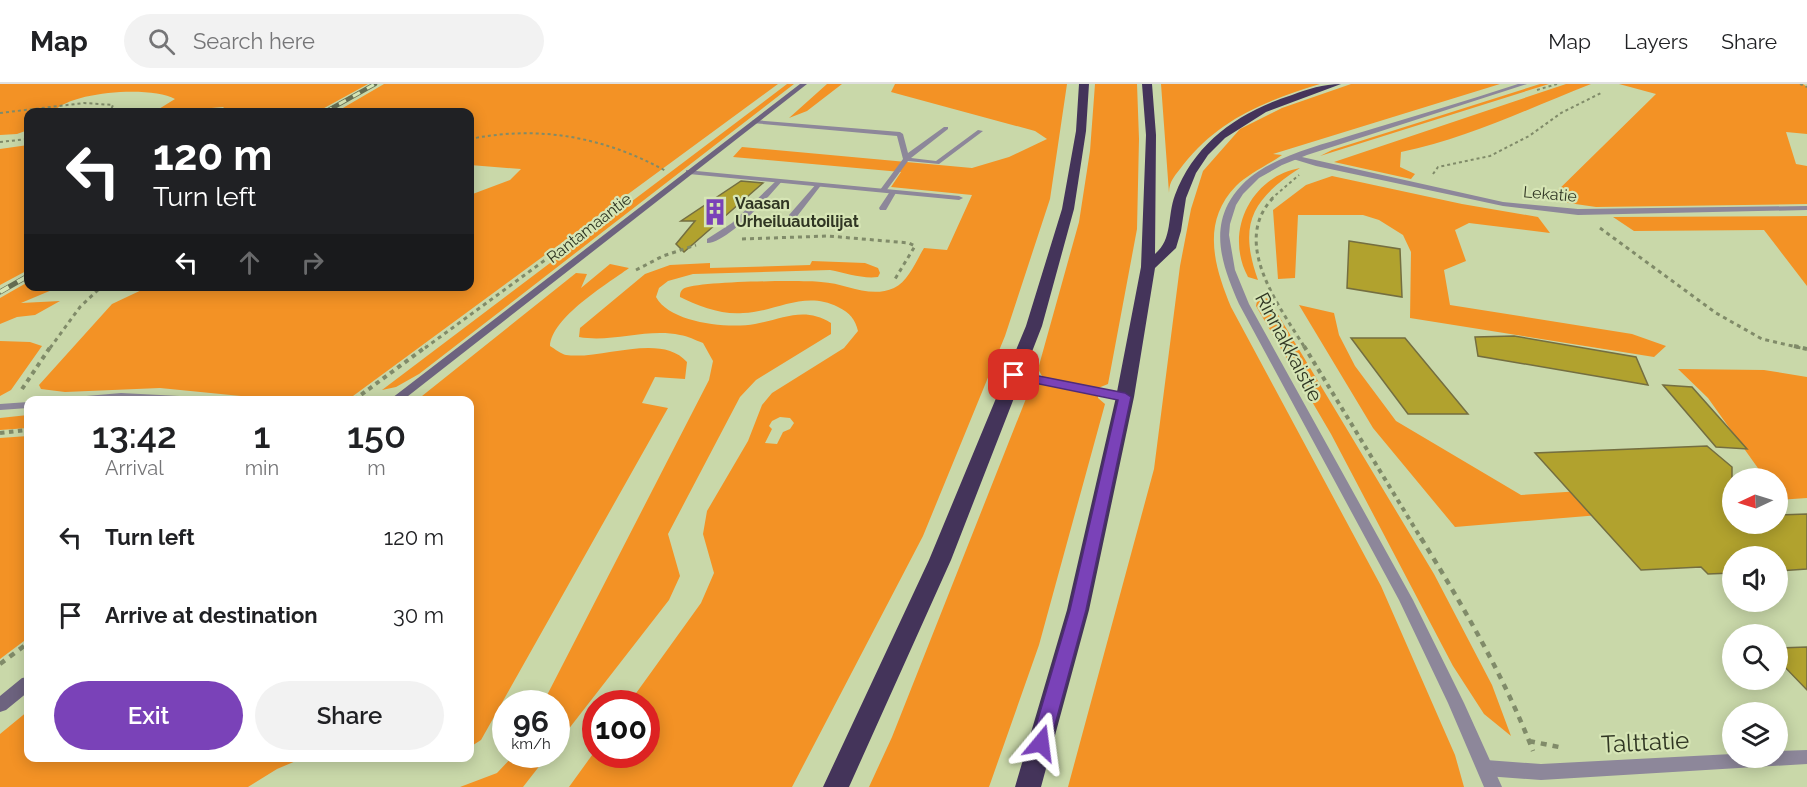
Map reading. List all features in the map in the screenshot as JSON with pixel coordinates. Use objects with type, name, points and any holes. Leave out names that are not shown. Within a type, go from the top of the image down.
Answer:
[{"type":"highway","points":[[836,787],[940,560],[1034,326],[1068,209],[1081,131],[1084,84]]},
{"type":"highway","points":[[1028,787],[1078,610],[1125,397],[1148,267],[1151,135],[1147,84]]},
{"type":"highway","points":[[1148,267],[1170,247],[1180,198],[1191,168],[1207,148],[1253,114],[1336,84]]},
{"type":"main road","name":"Rantamaantie","points":[[401,396],[804,84]]},
{"type":"main road","points":[[0,705],[24,686]]},
{"type":"street","name":"Rinnakkaistie","points":[[1493,787],[1406,600],[1244,304],[1228,265],[1225,230],[1229,212],[1238,195],[1254,178],[1296,157],[1526,88]]},
{"type":"street","name":"Lekatie","points":[[1296,157],[1317,164],[1503,204],[1578,212],[1807,208]]},
{"type":"street","points":[[689,172],[959,198]]},
{"type":"street","points":[[5,407],[24,405]]},
{"type":"street","name":"Talttatie","points":[[1486,768],[1541,772],[1807,757]]},
{"type":"lane","points":[[754,122],[900,134],[906,159]]},
{"type":"lane","points":[[883,208],[888,191],[906,159],[946,128]]},
{"type":"lane","points":[[906,159],[937,163],[980,131]]},
{"type":"lane","points":[[710,241],[735,225],[779,181]]},
{"type":"lane","points":[[792,217],[819,184]]},
{"type":"lane","points":[[1014,375],[1125,397]]},
{"type":"path","points":[[1526,88],[1557,84]]},
{"type":"path","points":[[1800,84],[1807,87]]},
{"type":"path","points":[[1424,188],[1438,167],[1490,156],[1529,136],[1561,113],[1600,93]]},
{"type":"path","points":[[39,108],[102,103],[112,105],[112,108]]},
{"type":"path","points":[[0,113],[24,110]]},
{"type":"path","points":[[474,138],[502,133],[554,133],[616,148],[643,158],[666,171]]},
{"type":"path","points":[[0,142],[24,139]]},
{"type":"path","points":[[1317,164],[1283,186],[1262,209],[1255,236],[1255,251],[1262,271],[1275,298],[1458,598],[1520,717],[1541,772]]},
{"type":"path","points":[[1578,212],[1716,314],[1762,339],[1807,349]]},
{"type":"path","points":[[636,270],[663,256],[710,241],[828,236],[909,243],[915,246],[895,279]]},
{"type":"path","points":[[5,407],[62,331],[96,291]]},
{"type":"path","points":[[0,433],[24,430]]},
{"type":"path","points":[[0,664],[24,646]]},
{"type":"shaded area","points":[[0,84],[368,84],[324,108],[160,108],[175,99],[164,95],[131,92],[94,95],[77,99],[59,108],[24,108],[24,131],[0,135]]},
{"type":"shaded area","points":[[384,84],[778,84],[353,396],[241,396],[160,388],[65,392],[41,389],[39,385],[112,304],[140,291],[474,291],[474,194],[510,180],[521,169],[474,165],[474,108],[343,108]]},
{"type":"shaded area","points":[[787,84],[794,84],[419,374],[396,387],[382,390]]},
{"type":"shaded area","points":[[827,84],[842,84],[807,111],[789,118]]},
{"type":"shaded area","points":[[895,84],[1067,84],[1050,199],[1005,336],[923,536],[792,787],[569,787],[583,768],[660,768],[660,690],[638,690],[701,603],[714,573],[703,534],[707,511],[748,441],[762,405],[772,393],[844,348],[858,331],[849,314],[826,302],[802,301],[755,312],[735,313],[694,304],[680,297],[681,291],[692,286],[707,284],[772,281],[821,282],[867,291],[885,291],[899,285],[908,276],[924,248],[947,250],[972,195],[891,187],[901,172],[733,157],[742,147],[972,168],[1009,157],[1047,139],[1035,131],[891,92]],"holes":[[[780,417],[790,418],[794,423],[790,429],[783,432],[777,444],[765,443],[772,429],[769,426],[772,421]]]},
{"type":"shaded area","points":[[1095,84],[1137,84],[1139,139],[1137,229],[1108,384],[1098,388],[1098,398],[1105,404],[1039,645],[989,787],[869,787],[892,737],[1031,386],[1039,383],[1042,376],[1038,369],[1079,222],[1090,151]]},
{"type":"shaded area","points":[[1161,84],[1320,84],[1262,105],[1212,135],[1183,165],[1172,181],[1169,193]]},
{"type":"shaded area","points":[[1351,84],[1500,84],[1273,154],[1282,155],[1241,182],[1225,200],[1218,214],[1215,229],[1216,260],[1231,307],[1381,586],[1455,755],[1464,787],[1068,787],[1154,469],[1180,266],[1191,209],[1203,171],[1240,129],[1282,108]]},
{"type":"shaded area","points":[[1540,84],[1549,84],[1320,156],[1332,150]]},
{"type":"shaded area","points":[[1566,84],[1591,84],[1474,131],[1401,152],[1400,167],[1415,174],[1411,179],[1334,162]]},
{"type":"shaded area","points":[[1619,84],[1803,84],[1807,87],[1807,134],[1786,132],[1796,164],[1807,166],[1807,204],[1596,207],[1548,200],[1656,94]]},
{"type":"shaded area","points":[[24,146],[24,272],[0,285],[0,149]]},
{"type":"shaded area","points":[[1300,168],[1284,179],[1260,202],[1250,228],[1249,243],[1258,280],[1248,277],[1241,260],[1239,243],[1246,209],[1267,183],[1282,173]]},
{"type":"shaded area","points":[[1332,176],[1462,204],[1538,217],[1550,233],[1469,223],[1455,230],[1466,261],[1444,270],[1450,305],[1632,334],[1666,346],[1654,357],[1410,318],[1411,252],[1403,235],[1379,220],[1363,215],[1298,215],[1295,278],[1278,279],[1273,210],[1306,185]]},
{"type":"shaded area","points":[[1807,216],[1807,286],[1764,230],[1634,231],[1613,217]]},
{"type":"shaded area","points":[[812,261],[865,263],[878,268],[880,273],[878,277],[830,270],[693,274],[668,281],[659,288],[656,297],[663,306],[686,318],[730,326],[755,324],[793,315],[812,315],[831,323],[831,334],[756,380],[740,397],[668,534],[680,576],[669,600],[599,690],[582,690],[582,712],[570,727],[570,690],[550,690],[709,380],[713,361],[703,343],[683,336],[655,333],[591,338],[579,337],[580,328],[645,274],[670,265],[710,263],[710,268],[810,265]]},
{"type":"shaded area","points":[[610,264],[629,268],[570,313],[553,335],[550,346],[564,354],[580,356],[630,349],[662,349],[676,353],[687,362],[685,379],[655,377],[642,403],[668,408],[509,690],[492,690],[492,720],[481,740],[474,744],[474,396],[422,396],[576,273],[587,274],[581,288]]},
{"type":"shaded area","points":[[24,284],[24,291],[50,291],[21,303],[60,301],[35,315],[17,317],[0,324],[0,298]]},
{"type":"shaded area","points":[[1268,298],[1434,574],[1492,685],[1511,736],[1484,714],[1453,666],[1331,434],[1256,306],[1257,301]]},
{"type":"shaded area","points":[[1299,305],[1334,313],[1339,335],[1355,366],[1396,421],[1521,495],[1722,482],[1722,505],[1455,527],[1373,428]]},
{"type":"shaded area","points":[[0,341],[30,342],[42,346],[11,390],[0,396]]},
{"type":"shaded area","points":[[1678,369],[1764,370],[1807,377],[1807,498],[1788,499],[1788,468],[1758,468],[1708,398]]},
{"type":"shaded area","points":[[24,415],[24,428],[0,430],[0,418]]},
{"type":"shaded area","points":[[24,436],[24,641],[0,659],[0,438]]},
{"type":"shaded area","points":[[24,714],[24,762],[294,762],[277,769],[248,787],[0,787],[0,734]]},
{"type":"shaded area","points":[[502,768],[538,768],[523,787],[460,787],[497,773]]},
{"type":"building","name":"Vaasan Urheiluautoilijat","points":[[741,181],[763,183],[684,252],[676,244],[695,221],[681,221]]},
{"type":"building","points":[[1349,241],[1400,249],[1402,297],[1347,288]]},
{"type":"building","points":[[1514,336],[1636,357],[1648,385],[1478,356],[1475,337]]},
{"type":"building","points":[[1351,338],[1405,338],[1468,414],[1408,414]]},
{"type":"building","points":[[1663,385],[1692,387],[1747,449],[1716,447]]},
{"type":"building","points":[[1707,446],[1732,467],[1722,468],[1722,534],[1788,534],[1788,515],[1807,514],[1807,569],[1788,570],[1788,546],[1722,546],[1722,573],[1708,574],[1701,567],[1641,570],[1535,453]]},
{"type":"building","points":[[1807,647],[1807,690],[1788,670],[1788,648]]},
{"type":"railway","points":[[332,108],[375,84]]},
{"type":"railway","points":[[0,292],[24,278]]},
{"type":"place","name":"Vaasan Urheiluautoilijat","points":[[715,212]]},
{"type":"route","points":[[1014,375],[1125,397],[1078,610],[1041,743]]}]
